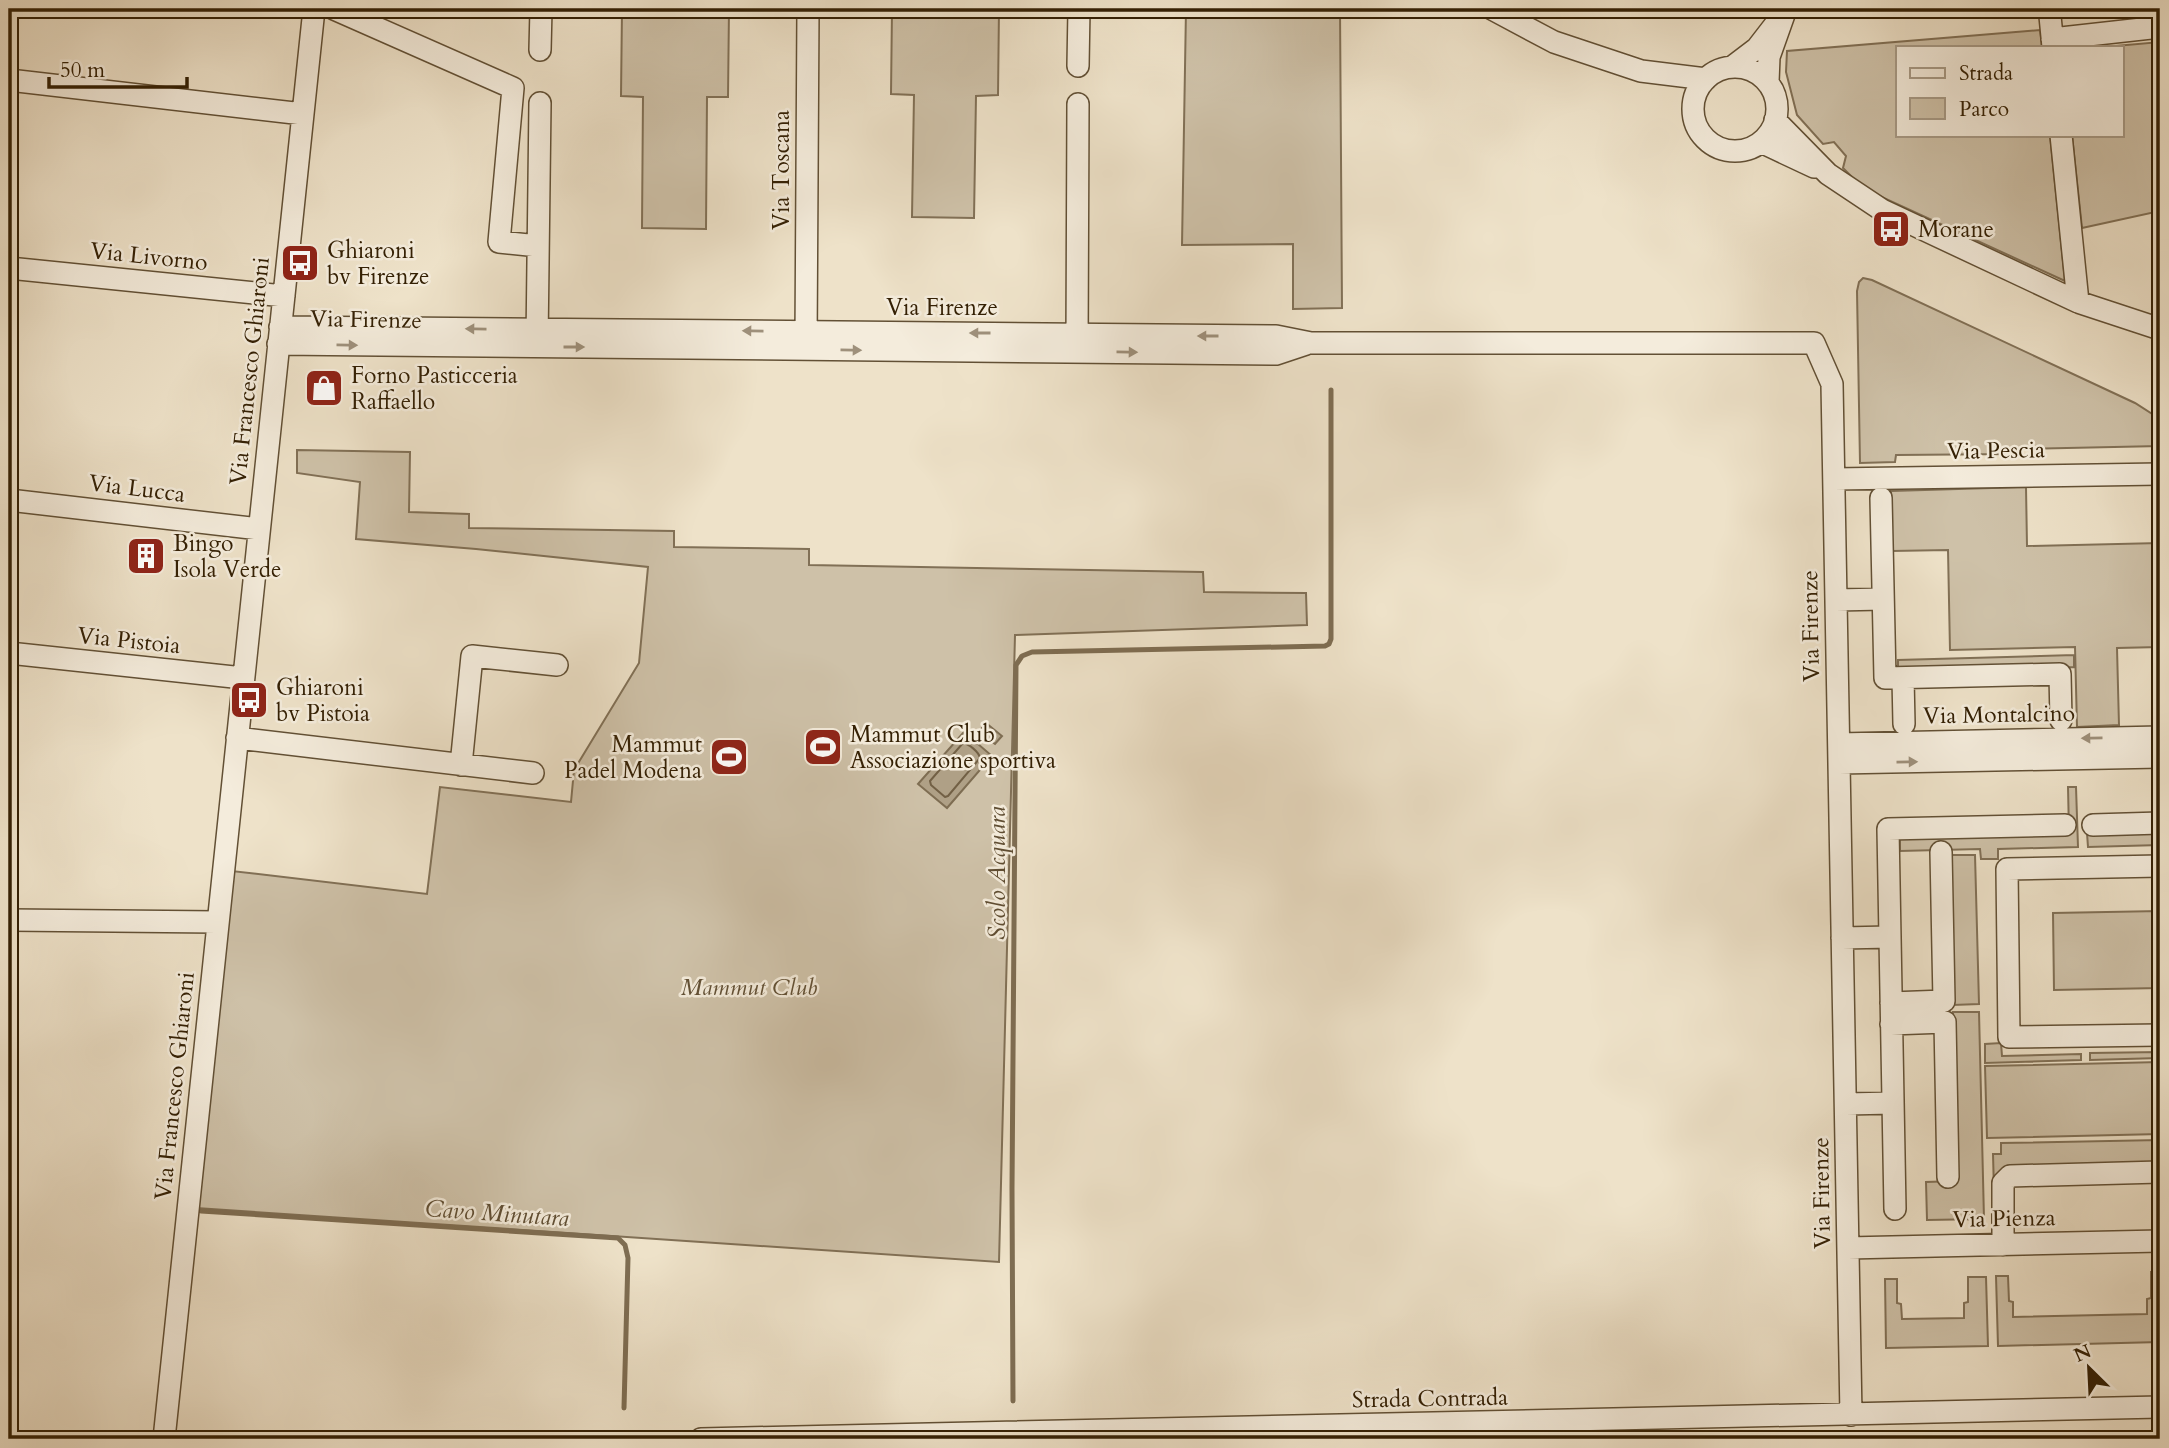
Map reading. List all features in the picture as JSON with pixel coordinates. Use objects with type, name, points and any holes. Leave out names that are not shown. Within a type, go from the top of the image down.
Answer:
[{"type":"street","name":"Via Francesco Ghiaroni","points":[[164,1439],[314,9]]},
{"type":"street","points":[[334,9],[513,88],[499,242],[538,246]]},
{"type":"street","points":[[540,50],[541,9]]},
{"type":"street","name":"Via Toscana","points":[[806,340],[808,9]]},
{"type":"street","points":[[1078,66],[1079,9]]},
{"type":"street","points":[[1492,9],[1554,42],[1641,71],[1706,79]]},
{"type":"street","points":[[1732,67],[1757,48],[1785,11]]},
{"type":"street","points":[[1768,82],[1769,57],[1785,11]]},
{"type":"street","points":[[2050,16],[2052,43],[2160,27]]},
{"type":"street","points":[[1732,67],[1745,68],[1768,82],[1777,107],[1776,120],[1761,142],[1748,149],[1733,151],[1718,148],[1698,130],[1693,104],[1697,90],[1706,79],[1717,71],[1732,67]]},
{"type":"street","points":[[1641,71],[1693,104]]},
{"type":"street","points":[[9,80],[303,114]]},
{"type":"street","points":[[537,338],[540,103]]},
{"type":"street","points":[[1077,343],[1078,104]]},
{"type":"street","points":[[1776,120],[1828,174]]},
{"type":"street","points":[[2061,136],[2078,302]]},
{"type":"street","points":[[1761,142],[1828,174],[1882,210],[2078,302],[2160,330]]},
{"type":"street","name":"Via Livorno","points":[[9,268],[284,296]]},
{"type":"street","name":"Via Firenze","points":[[279,335],[1077,343],[1276,336],[1311,343],[1814,343],[1832,384],[1852,1415]]},
{"type":"street","name":"Via Pescia","points":[[1833,479],[2160,474]]},
{"type":"street","points":[[1881,498],[1885,678],[2060,674],[2061,720]]},
{"type":"street","name":"Via Lucca","points":[[9,500],[259,528]]},
{"type":"street","points":[[1836,600],[1883,599]]},
{"type":"street","name":"Via Pistoia","points":[[9,653],[243,678]]},
{"type":"street","points":[[461,765],[472,656],[556,664]]},
{"type":"street","points":[[1903,678],[1904,724]]},
{"type":"street","name":"Via Montalcino","points":[[1839,753],[2160,737]]},
{"type":"street","points":[[237,738],[533,773]]},
{"type":"street","name":"Via Montalcino","points":[[1839,753],[2160,757]]},
{"type":"street","points":[[2093,825],[2160,823]]},
{"type":"street","points":[[1895,1209],[1888,829],[2065,825]]},
{"type":"street","points":[[1891,1013],[1944,1001],[1941,852]]},
{"type":"street","points":[[2160,866],[2007,869],[2009,1037],[2160,1035]]},
{"type":"street","points":[[9,919],[217,922]]},
{"type":"street","points":[[1842,938],[1890,937]]},
{"type":"street","points":[[1891,1013],[1945,1023],[1948,1177]]},
{"type":"street","points":[[1846,1104],[1893,1103]]},
{"type":"street","points":[[2003,1245],[2003,1183],[2010,1176],[2160,1172]]},
{"type":"street","name":"Via Pienza","points":[[1848,1248],[2160,1241]]},
{"type":"street","name":"Strada Contrada","points":[[701,1439],[2160,1407]]},
{"type":"green space","points":[[622,9],[729,9],[728,97],[707,97],[706,229],[642,228],[643,97],[621,96]]},
{"type":"green space","points":[[892,9],[999,9],[998,95],[976,96],[974,218],[912,217],[914,95],[891,94]]},
{"type":"green space","points":[[1186,9],[1340,9],[1342,308],[1293,309],[1293,244],[1182,245]]},
{"type":"green space","points":[[2040,30],[2042,46],[1896,46],[1896,136],[2050,136],[2065,281],[1875,194],[1854,179],[1843,168],[1846,156],[1834,142],[1823,144],[1797,115],[1786,72],[1787,51]]},
{"type":"green space","points":[[2160,42],[2160,211],[2082,228],[2072,136],[2124,136],[2124,46],[2115,46]]},
{"type":"green space","points":[[1863,278],[2135,403],[2160,419],[2160,446],[2016,449],[2015,454],[1896,455],[1895,462],[1860,463],[1857,291]]},
{"type":"green space","name":"Mammut Club","points":[[297,450],[410,452],[409,512],[469,514],[469,528],[674,531],[674,547],[809,549],[809,565],[1203,572],[1204,592],[1306,593],[1307,625],[1015,635],[999,1262],[196,1208],[232,871],[427,894],[440,787],[571,802],[574,770],[639,663],[648,567],[356,539],[360,482],[297,473]]},
{"type":"green space","points":[[2026,487],[2027,546],[2160,543],[2160,647],[2117,648],[2119,725],[2077,727],[2075,647],[1950,650],[1948,550],[1892,551],[1891,491]]},
{"type":"green space","points":[[2074,655],[2074,667],[1898,672],[1898,660]]},
{"type":"green space","points":[[2068,787],[2076,787],[2078,847],[1998,849],[1998,859],[1981,859],[1980,849],[1900,851],[1900,837],[2069,833]]},
{"type":"green space","points":[[2160,831],[2160,845],[2088,847],[2087,833]]},
{"type":"green space","points":[[1950,855],[1975,855],[1979,1004],[1953,1005]]},
{"type":"green space","points":[[2160,911],[2160,988],[2054,990],[2053,913]]},
{"type":"green space","points":[[1953,1012],[1979,1012],[1984,1219],[1927,1220],[1926,1182],[1957,1181]]},
{"type":"green space","points":[[2001,1043],[2002,1056],[2081,1054],[2081,1060],[1985,1063],[1985,1044]]},
{"type":"green space","points":[[2160,1052],[2160,1058],[2090,1060],[2090,1053]]},
{"type":"green space","points":[[2160,1062],[2160,1134],[1987,1138],[1985,1066]]},
{"type":"green space","points":[[2160,1140],[2160,1164],[2018,1167],[1994,1191],[1993,1154],[2001,1154],[2001,1143]]},
{"type":"green space","points":[[2151,1272],[2160,1272],[2160,1342],[1998,1346],[1996,1276],[2008,1276],[2013,1317],[2147,1314],[2147,1299],[2151,1298]]},
{"type":"green space","points":[[1968,1277],[1986,1277],[1988,1346],[1886,1348],[1885,1279],[1897,1279],[1897,1303],[1901,1304],[1902,1319],[1964,1318],[1964,1303],[1968,1302]]},
{"type":"water","points":[[986,723],[1002,736],[995,744],[979,732]]},
{"type":"water","points":[[964,732],[992,756],[947,808],[918,784]]},
{"type":"waterway","name":"Scolo Acquara","points":[[1013,1401],[1016,665],[1022,656],[1032,652],[1329,644],[1331,390]]},
{"type":"waterway","name":"Cavo Minutara","points":[[201,1211],[618,1238],[625,1245],[628,1258],[624,1408]]},
{"type":"place","name":"Morane","points":[[1891,229]]},
{"type":"place","name":"Ghiaroni bv Firenze","points":[[300,263]]},
{"type":"place","name":"Forno Pasticceria Raffaello","points":[[324,388]]},
{"type":"place","name":"Bingo Isola Verde","points":[[146,556]]},
{"type":"place","name":"Ghiaroni bv Pistoia","points":[[249,700]]},
{"type":"place","name":"Mammut Club Associazione sportiva","points":[[823,747]]},
{"type":"place","name":"Mammut Padel Modena","points":[[729,757]]}]
